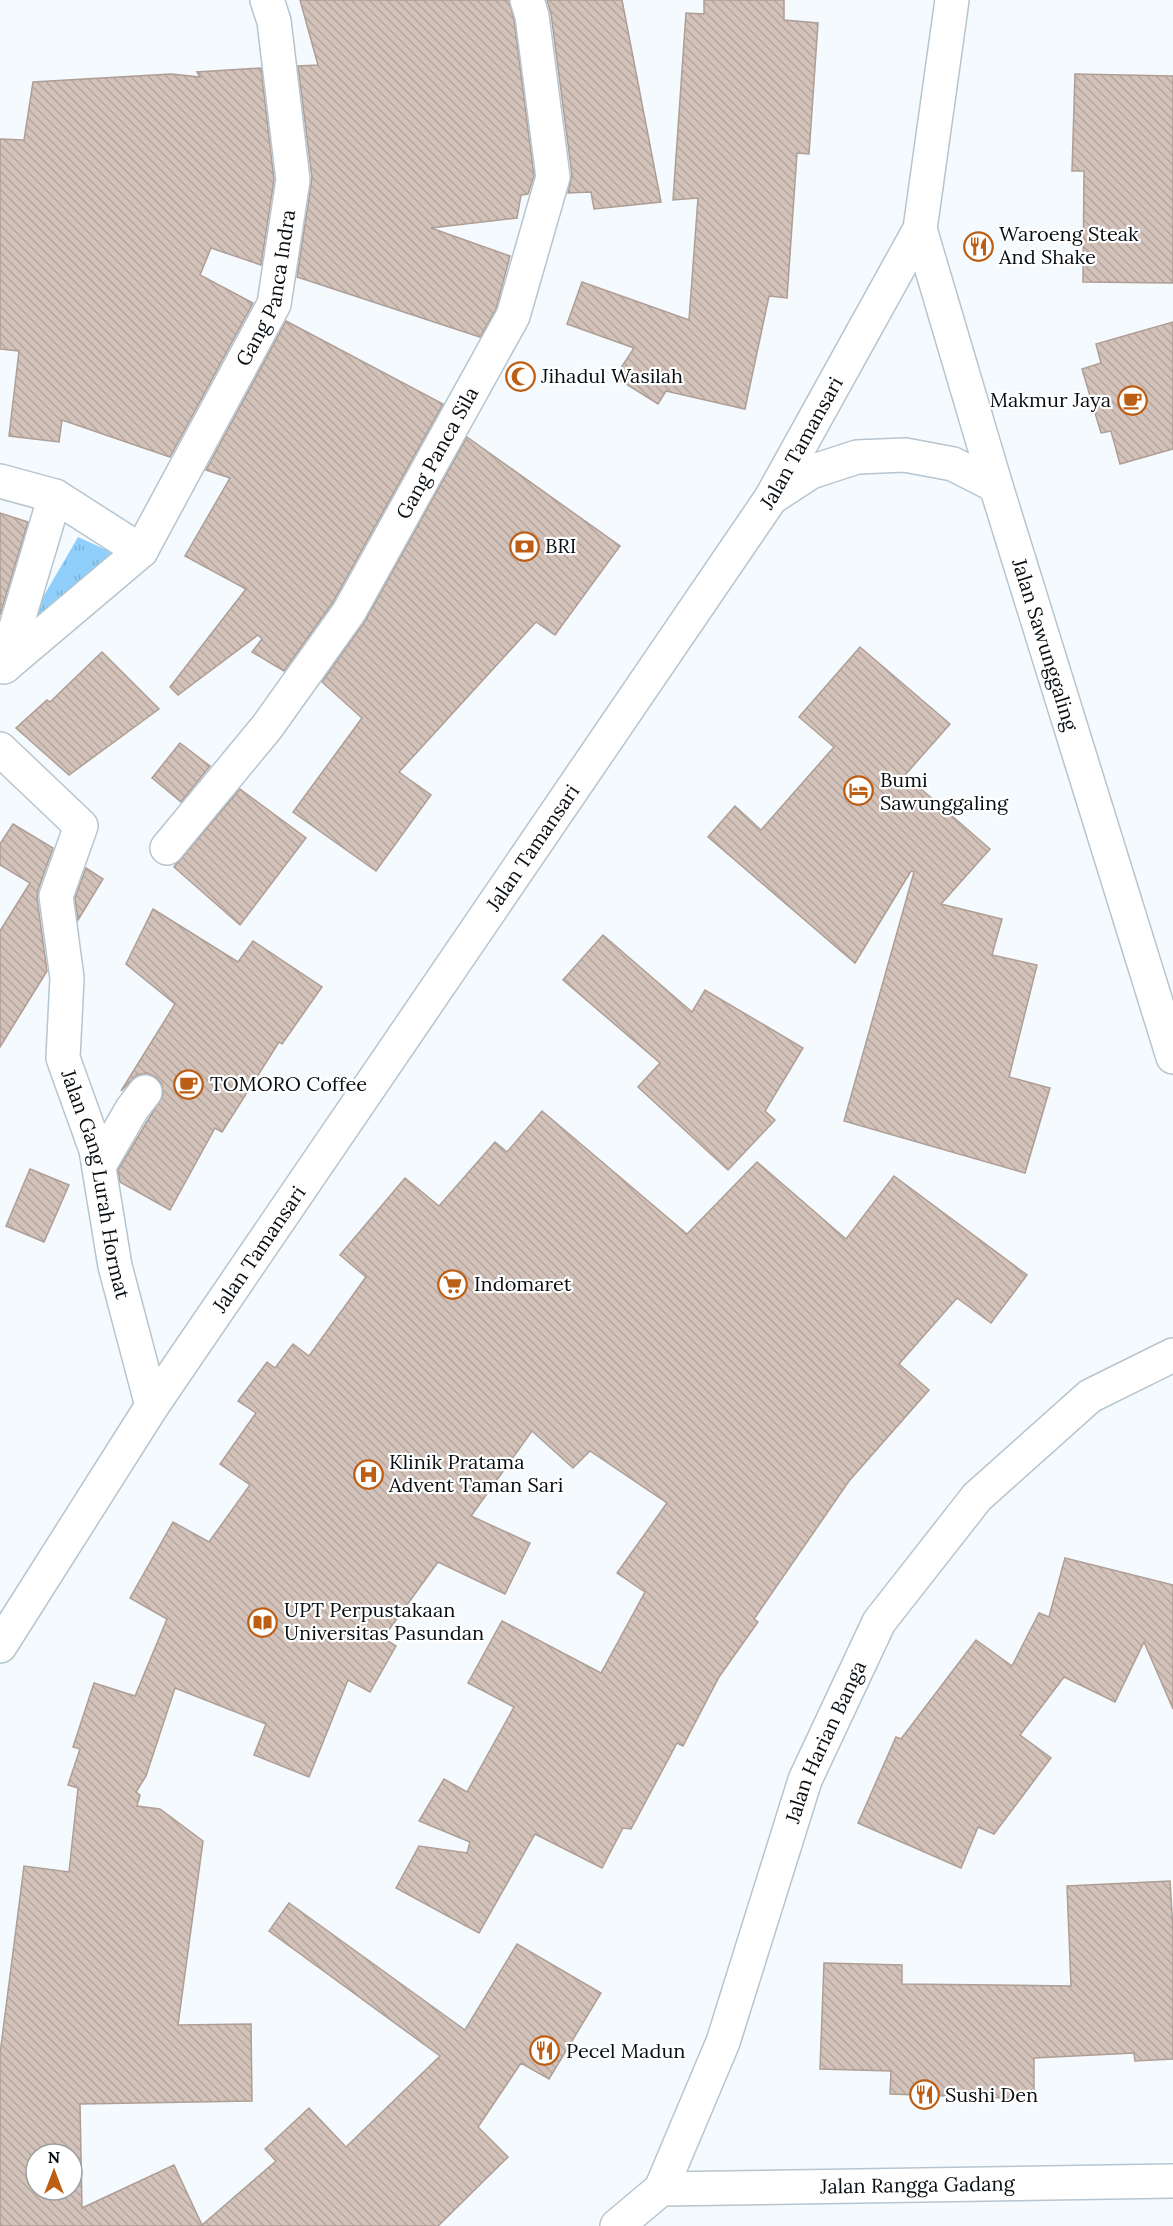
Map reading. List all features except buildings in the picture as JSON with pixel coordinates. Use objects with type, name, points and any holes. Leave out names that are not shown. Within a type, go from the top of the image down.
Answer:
[{"type":"street","name":"Gang Panca Indra","points":[[141,551],[274,304],[293,180],[274,21],[267,0]]},
{"type":"street","name":"Gang Panca Sila","points":[[167,848],[267,727],[349,612],[513,316],[553,177],[532,16],[527,0]]},
{"type":"street","name":"Jalan Tamansari","points":[[0,1646],[152,1406],[771,498],[920,229],[952,0]]},
{"type":"street","name":"Jalan Sawunggaling","points":[[920,229],[996,486],[1173,1057]]},
{"type":"street","points":[[771,498],[811,472],[867,456],[905,455],[953,464],[996,486]]},
{"type":"street","points":[[0,481],[55,496],[141,551],[3,669]]},
{"type":"street","points":[[3,669],[55,496]]},
{"type":"street","name":"Jalan Gang Lurah Hormat","points":[[0,749],[81,826],[56,896],[67,978],[63,1058],[96,1150],[115,1266],[152,1406]]},
{"type":"street","points":[[99,1166],[144,1092]]},
{"type":"street","name":"Jalan Harian Banga","points":[[617,2226],[661,2189],[723,2042],[805,1780],[879,1622],[977,1497],[1090,1396],[1173,1355]]},
{"type":"street","name":"Jalan Rangga Gadang","points":[[661,2189],[1173,2181]]},
{"type":"green space","points":[[78,537],[122,557],[24,630]]},
{"type":"place","name":"Waroeng Steak And Shake","points":[[978,246]]},
{"type":"place","name":"Jihadul Wasilah","points":[[520,376]]},
{"type":"place","name":"Makmur Jaya","points":[[1132,400]]},
{"type":"place","name":"BRI","points":[[524,546]]},
{"type":"place","name":"Bumi Sawunggaling","points":[[859,791]]},
{"type":"place","name":"TOMORO Coffee","points":[[189,1084]]},
{"type":"place","name":"Indomaret","points":[[453,1284]]},
{"type":"place","name":"Klinik Pratama Advent Taman Sari","points":[[368,1474]]},
{"type":"place","name":"UPT Perpustakaan Universitas Pasundan","points":[[263,1622]]},
{"type":"place","name":"Pecel Madun","points":[[545,2051]]},
{"type":"place","name":"Sushi Den","points":[[924,2095]]}]
